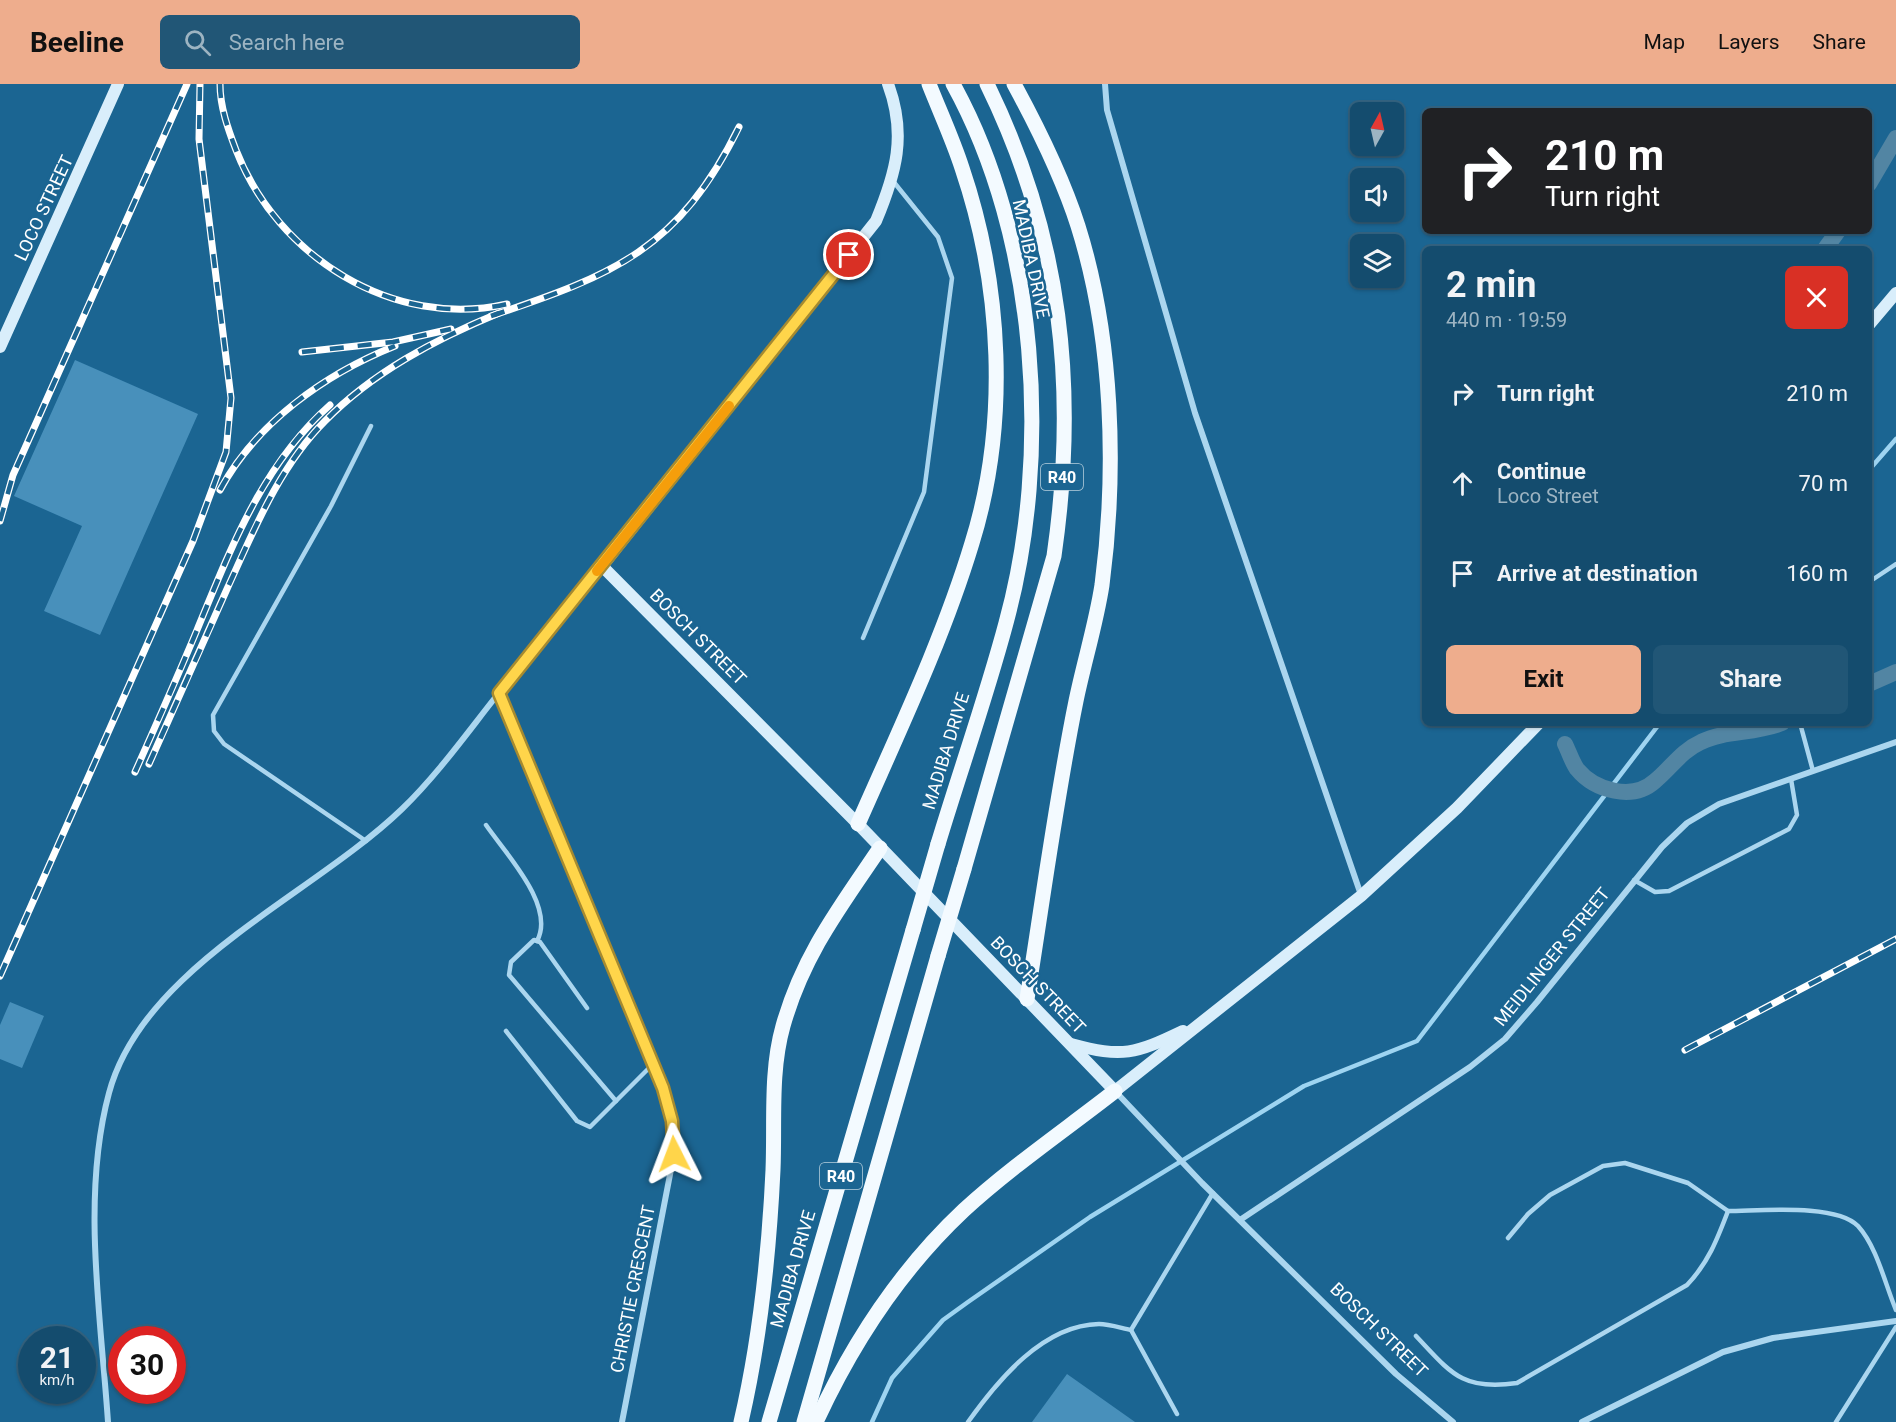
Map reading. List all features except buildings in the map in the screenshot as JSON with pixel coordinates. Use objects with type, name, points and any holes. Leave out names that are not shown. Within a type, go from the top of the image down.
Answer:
[{"type":"main road","points":[[858,824],[908,710],[973,543],[989,468],[993,426],[994,321],[986,269],[963,169],[929,84]]},
{"type":"main road","name":"MADIBA DRIVE","points":[[769,1422],[938,844],[1006,622],[1022,549],[1032,463],[1031,375],[1022,296],[1004,212],[982,145],[953,84]]},
{"type":"main road","name":"MADIBA DRIVE","points":[[804,1422],[1054,556],[1060,510],[1066,424],[1063,362],[1045,239],[1023,167],[987,84]]},
{"type":"main road","points":[[1014,84],[1060,177],[1078,227],[1091,278],[1100,336],[1109,403],[1111,454],[1109,516],[1101,588],[1076,701],[1027,999]]},
{"type":"main road","points":[[741,1422],[766,1277],[774,1160],[773,1105],[782,1028],[803,967],[822,934],[880,848]]},
{"type":"main road","points":[[816,1422],[875,1313],[921,1257],[964,1210],[1115,1091]]},
{"type":"street","name":"LOCO STREET","points":[[0,347],[118,84]]},
{"type":"street","points":[[108,1422],[94,1222],[99,1151],[109,1092],[125,1051],[150,1013],[169,992],[234,938],[366,842],[403,809],[438,771],[876,222],[893,181],[899,138],[888,84]]},
{"type":"street","points":[[1106,84],[1107,110],[1194,412],[1361,896]]},
{"type":"street","points":[[1872,322],[1896,293]]},
{"type":"street","name":"BOSCH STREET","points":[[602,566],[858,824],[1150,1126],[1202,1183],[1396,1374],[1453,1422]]},
{"type":"street","name":"CHRISTIE CRESCENT","points":[[499,693],[653,1064],[672,1121],[674,1154],[622,1422]]},
{"type":"street","points":[[1115,1091],[1361,896],[1457,808],[1536,726]]},
{"type":"street","name":"MEIDLINGER STREET","points":[[1240,1220],[1470,1067],[1505,1039],[1634,880],[1662,847],[1687,823],[1719,804],[1896,741]]},
{"type":"street","points":[[1070,1044],[1104,1053],[1126,1053],[1148,1047],[1202,1022]]},
{"type":"street","points":[[1582,1422],[1723,1352],[1773,1338],[1896,1321]]},
{"type":"lane","points":[[863,638],[924,492],[952,278],[938,237],[893,181]]},
{"type":"lane","points":[[366,842],[224,744],[214,731],[213,715],[331,506],[372,426]]},
{"type":"lane","points":[[1872,580],[1896,564]]},
{"type":"lane","points":[[1801,726],[1813,771]]},
{"type":"lane","points":[[1634,880],[1655,892],[1669,891],[1789,829],[1797,815],[1791,779]]},
{"type":"lane","points":[[486,825],[536,896],[542,916],[541,933],[537,940],[510,962],[509,975],[616,1101]]},
{"type":"lane","points":[[537,940],[546,948],[587,1008]]},
{"type":"lane","points":[[506,1031],[577,1121],[590,1127],[653,1064]]},
{"type":"lane","points":[[1508,1238],[1528,1214],[1550,1195],[1603,1166],[1625,1163],[1646,1167],[1688,1183],[1728,1211],[1819,1212],[1841,1215],[1857,1225],[1868,1241],[1896,1310]]},
{"type":"lane","points":[[1131,1330],[1213,1193]]},
{"type":"lane","points":[[1416,1336],[1452,1374],[1494,1386],[1517,1383],[1687,1285],[1701,1270],[1714,1249],[1728,1211]]},
{"type":"lane","points":[[968,1422],[985,1399],[1031,1352],[1062,1331],[1101,1324],[1131,1330],[1177,1414]]},
{"type":"lane","points":[[1836,1422],[1896,1327]]},
{"type":"waterway","points":[[1872,179],[1896,138]]},
{"type":"waterway","points":[[1827,246],[1836,234]]},
{"type":"waterway","points":[[1872,467],[1896,439]]},
{"type":"waterway","points":[[1872,683],[1896,672]]},
{"type":"waterway","points":[[872,1422],[892,1378],[943,1320],[968,1302],[1090,1217],[1304,1086],[1417,1041],[1658,726]]},
{"type":"waterway","points":[[1565,744],[1575,766],[1585,777],[1604,788],[1625,792],[1646,787],[1688,750],[1701,742],[1710,738],[1772,726]]},
{"type":"railway","points":[[0,521],[13,475],[187,84]]},
{"type":"railway","points":[[0,976],[193,541],[226,452],[231,398],[199,139],[200,84]]},
{"type":"railway","points":[[220,84],[223,109],[230,134],[255,188],[280,222],[310,252],[344,276],[382,295],[422,306],[464,309],[507,304]]},
{"type":"railway","points":[[491,316],[573,286],[608,270],[639,252],[667,230],[692,202],[716,168],[739,127]]},
{"type":"railway","points":[[149,764],[258,522],[294,458],[325,421],[344,403],[385,372],[406,358],[452,334],[499,313]]},
{"type":"railway","points":[[302,352],[393,342],[451,329]]},
{"type":"railway","points":[[220,490],[253,443],[295,403],[343,371],[395,346]]},
{"type":"railway","points":[[135,772],[251,509],[285,454],[330,405]]},
{"type":"railway","points":[[1685,1050],[1896,939]]},
{"type":"slow traffic","points":[[597,571],[729,406]]},
{"type":"route","points":[[674,1154],[672,1121],[663,1088],[499,693],[849,255]]}]
